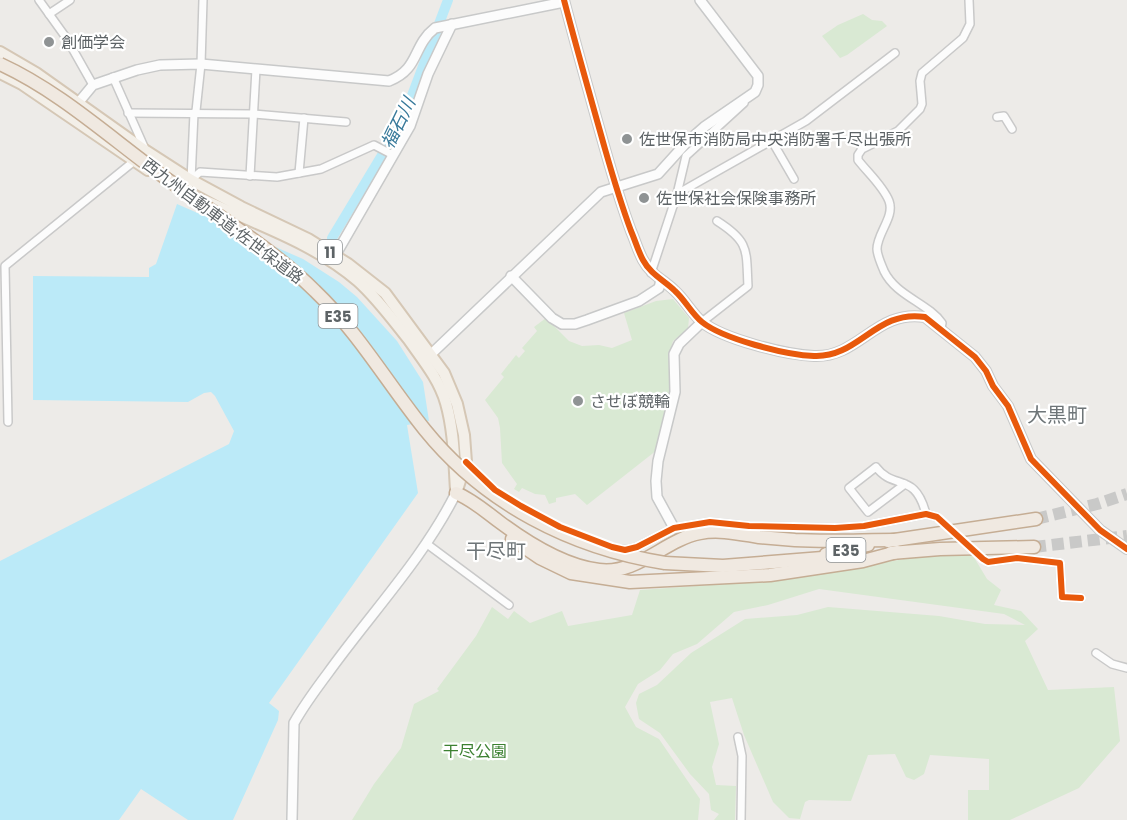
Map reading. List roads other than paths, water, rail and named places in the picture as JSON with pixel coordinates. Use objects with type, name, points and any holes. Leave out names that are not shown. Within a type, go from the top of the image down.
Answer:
[{"type":"highway","name":"西九州自動車道;佐世保道路","points":[[0,64],[56,95],[158,173],[292,269],[339,317],[426,431],[464,471],[495,496],[520,512],[572,538],[608,552],[664,563],[723,566],[796,560],[896,546],[1036,519]]},
{"type":"highway","points":[[456,493],[471,500],[502,524],[545,550],[579,566],[600,571],[622,570],[638,564],[677,541],[702,532],[729,532],[802,540],[896,546]]},
{"type":"highway","points":[[456,493],[468,506],[540,558],[571,573],[630,582],[770,574],[863,561],[896,546]]},
{"type":"highway","name":"西九州自動車道;佐世保道路","points":[[896,546],[940,549],[1034,547]]},
{"type":"main road","name":"11","points":[[0,52],[36,73],[146,152],[191,180],[308,239],[358,281],[444,373],[457,404],[464,435],[466,462],[456,493]]},
{"type":"main road","name":"11","points":[[0,73],[22,84],[69,115],[133,162],[186,192],[333,258]]},
{"type":"main road","name":"11","points":[[428,357],[450,420],[454,442],[456,493]]},
{"type":"street","points":[[39,0],[67,39],[93,85]]},
{"type":"street","points":[[49,14],[70,0]]},
{"type":"street","points":[[186,192],[191,180],[194,113],[201,64],[203,0]]},
{"type":"street","points":[[651,273],[677,194],[686,156],[749,98],[758,85],[758,76],[700,0]]},
{"type":"street","points":[[941,328],[942,323],[936,314],[918,304],[889,279],[884,270],[877,249],[890,205],[884,192],[858,160],[858,155],[862,149],[898,131],[920,109],[922,73],[963,38],[970,24],[969,0]]},
{"type":"street","points":[[69,115],[93,85],[113,77],[160,65],[201,64],[389,81],[408,70],[427,34],[435,28],[565,1],[616,188],[642,259],[651,273],[675,291],[702,322],[725,334],[770,350],[792,355],[816,357],[834,355],[885,322],[917,316],[926,317],[975,357],[986,371],[993,386],[1008,406],[1031,459],[1100,530],[1127,549]]},
{"type":"street","points":[[333,258],[410,126],[428,74],[451,24]]},
{"type":"street","points":[[677,194],[806,121],[895,53]]},
{"type":"street","points":[[250,176],[256,69]]},
{"type":"street","points":[[113,77],[146,152]]},
{"type":"street","points":[[428,357],[601,192],[658,174],[704,127],[729,108],[749,98]]},
{"type":"street","points":[[128,113],[253,114],[346,122]]},
{"type":"street","points":[[997,117],[1004,116],[1012,129]]},
{"type":"street","points":[[299,174],[304,118]]},
{"type":"street","points":[[772,141],[794,179]]},
{"type":"street","points":[[191,180],[200,172],[277,177],[299,174],[321,169],[374,145],[392,154]]},
{"type":"street","points":[[8,422],[5,266],[133,162]]},
{"type":"street","points":[[674,528],[657,497],[656,481],[658,461],[675,392],[674,354],[680,344],[702,322],[748,286],[746,248],[739,237],[717,221]]},
{"type":"street","points":[[511,276],[552,318],[562,324],[575,324],[639,301],[658,288],[661,280]]},
{"type":"street","points":[[466,462],[495,490],[521,506],[560,527],[625,550],[637,547],[674,528],[710,522],[749,526],[835,528],[864,526],[926,514],[937,517]]},
{"type":"street","points":[[905,484],[868,512],[849,488],[876,467],[883,474],[905,484],[919,493],[926,514]]},
{"type":"street","points":[[292,820],[294,723],[347,647],[427,544],[456,493]]},
{"type":"street","points":[[427,544],[508,605]]},
{"type":"street","points":[[979,555],[988,562],[1017,558],[1060,563],[1062,597],[1081,598]]},
{"type":"street","points":[[1096,652],[1112,664],[1127,668]]},
{"type":"street","points":[[738,737],[742,756],[741,820]]},
{"type":"water","points":[[177,204],[303,259],[339,282],[357,297],[397,341],[423,382],[429,421],[407,425],[418,493],[269,703],[279,711],[278,720],[233,820],[188,820],[141,789],[119,820],[0,820],[0,561],[229,444],[234,431],[211,392],[204,393],[188,402],[33,400],[33,276],[149,277],[149,268],[156,264]]},
{"type":"waterway","name":"福石川","points":[[332,238],[402,122],[448,0]]},
{"type":"tunnel","points":[[1036,519],[1127,494]]},
{"type":"tunnel","points":[[937,517],[970,548]]},
{"type":"tunnel","points":[[1034,547],[1127,536]]},
{"type":"place","name":"創価学会","points":[[49,42]]},
{"type":"place","name":"佐世保市消防局中央消防署千尽出張所","points":[[627,139]]},
{"type":"place","name":"佐世保社会保険事務所","points":[[644,198]]},
{"type":"place","name":"させぼ競輪","points":[[578,401]]},
{"type":"district","name":"大黒町","points":[[1057,415]]},
{"type":"district","name":"干尽町","points":[[496,551]]},
{"type":"park label","name":"干尽公園","points":[[475,751]]}]
